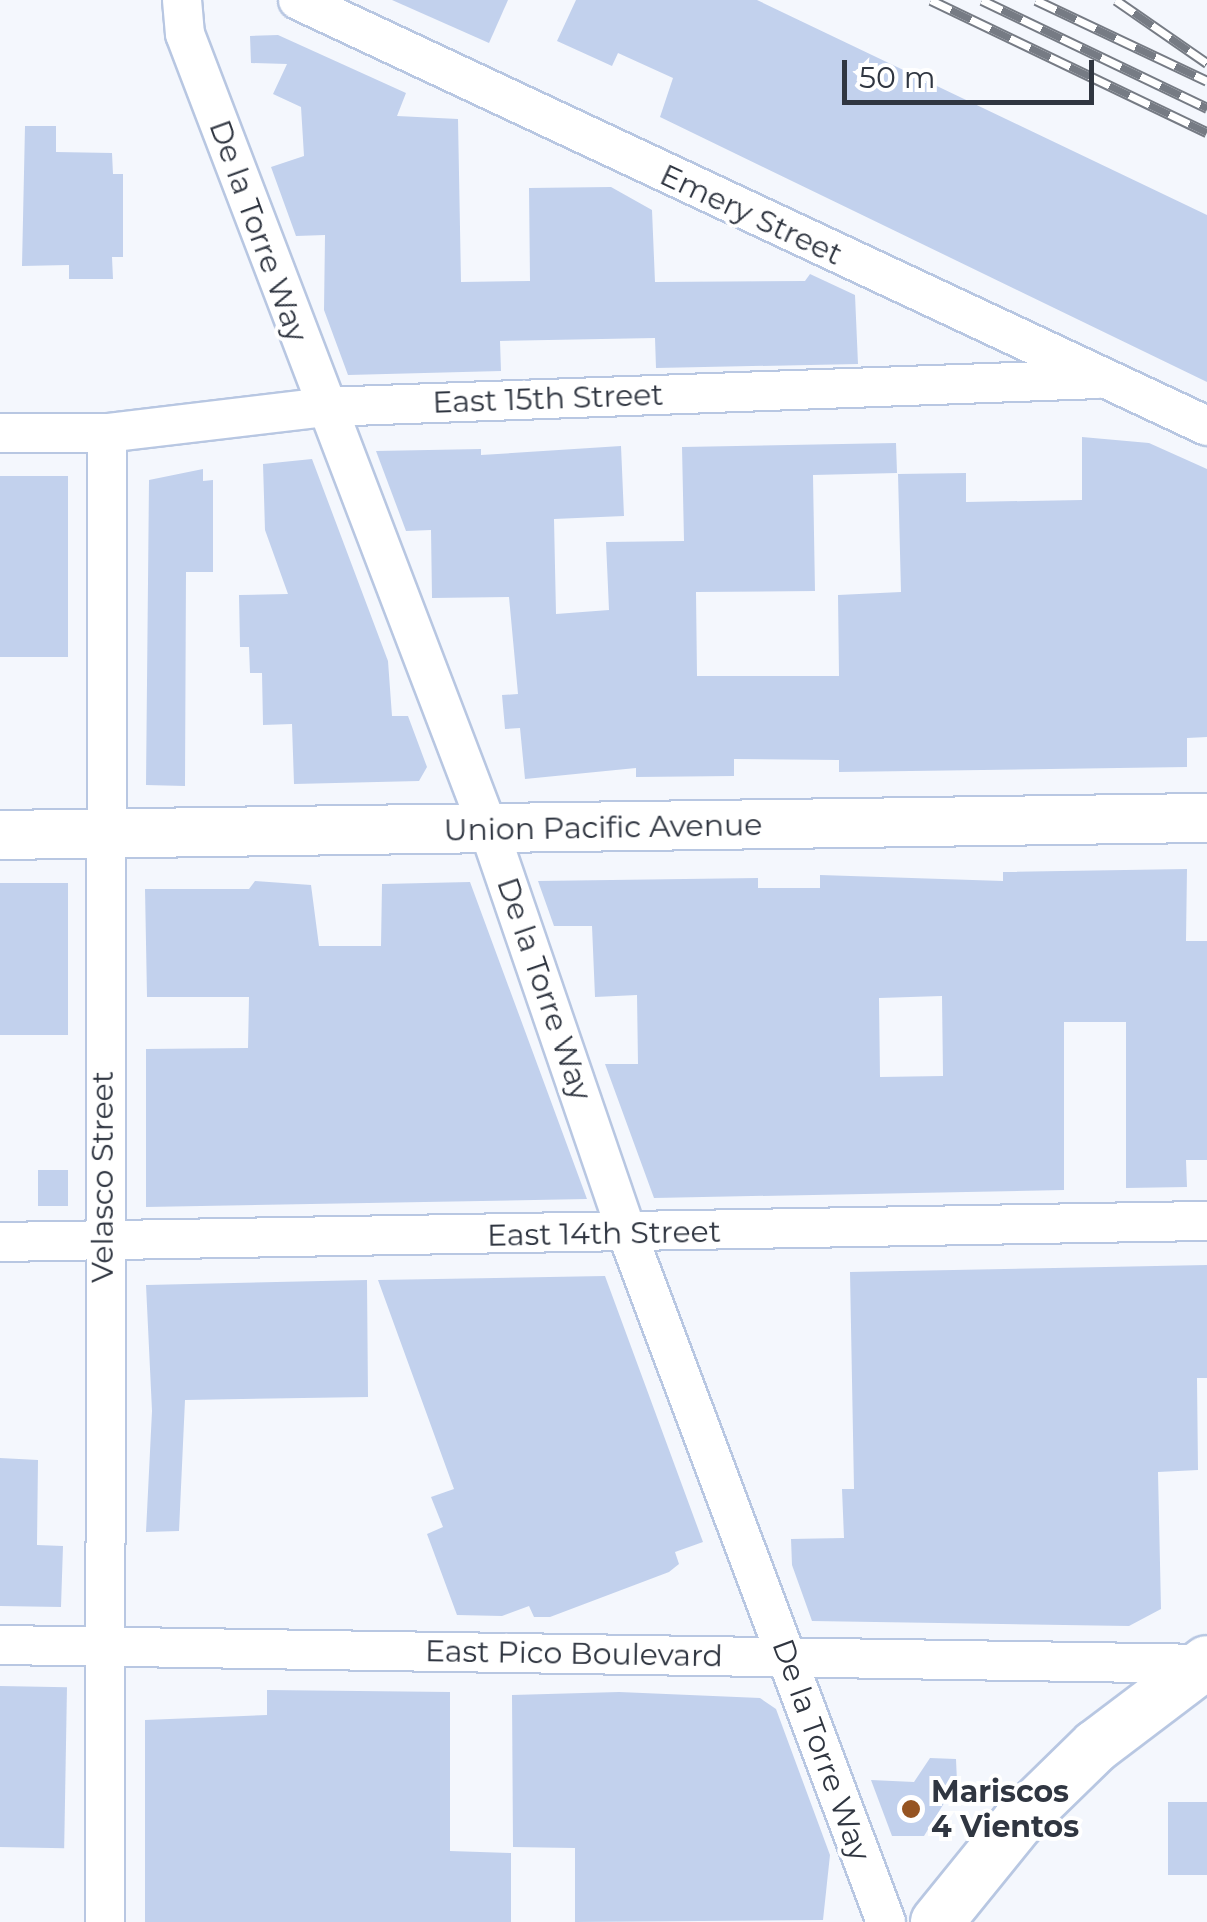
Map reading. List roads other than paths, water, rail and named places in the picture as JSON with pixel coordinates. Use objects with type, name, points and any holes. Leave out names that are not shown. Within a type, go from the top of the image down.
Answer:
[{"type":"main road","points":[[937,1922],[1018,1822],[1083,1758],[1206,1663]]},
{"type":"street","name":"De la Torre Way","points":[[182,0],[185,34],[324,407],[490,830],[627,1234],[886,1922]]},
{"type":"street","name":"Emery Street","points":[[298,0],[1097,379],[1207,426]]},
{"type":"street","name":"East 15th Street","points":[[0,433],[107,433],[324,407],[1097,379]]},
{"type":"street","name":"Velasco Street","points":[[105,1922],[103,836],[107,433]]},
{"type":"street","name":"Union Pacific Avenue","points":[[0,835],[1207,818]]},
{"type":"street","name":"East 14th Street","points":[[0,1242],[1207,1221]]},
{"type":"street","name":"East Pico Boulevard","points":[[0,1645],[1206,1663]]},
{"type":"railway","points":[[931,0],[1207,132]]},
{"type":"railway","points":[[982,0],[1207,108]]},
{"type":"railway","points":[[1036,0],[1207,81]]},
{"type":"railway","points":[[1116,0],[1207,63]]},
{"type":"place","name":"Mariscos 4 Vientos","points":[[911,1809]]}]
